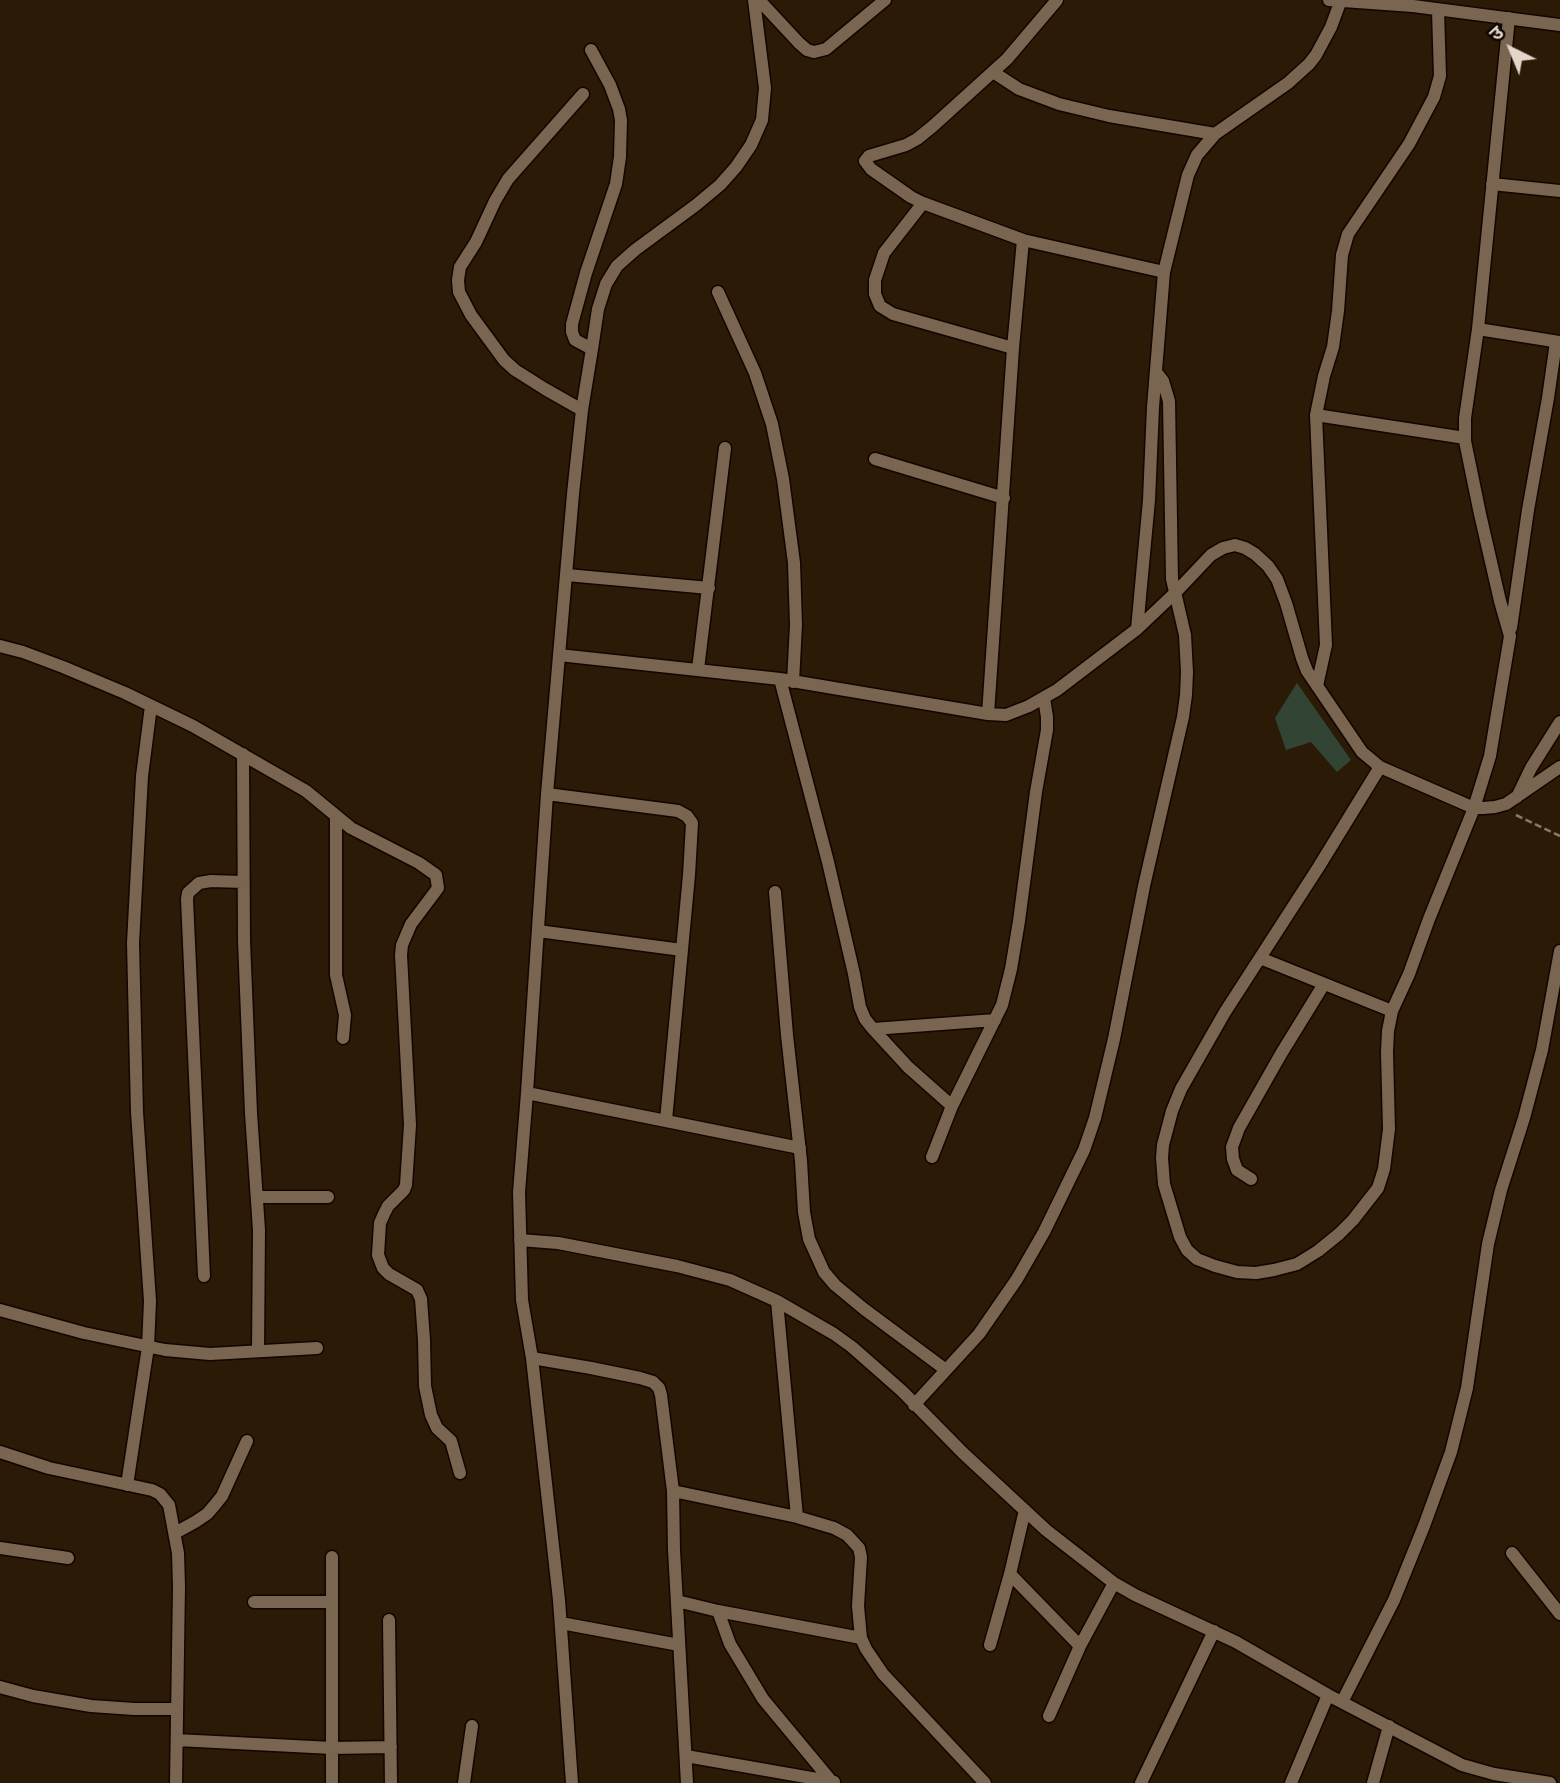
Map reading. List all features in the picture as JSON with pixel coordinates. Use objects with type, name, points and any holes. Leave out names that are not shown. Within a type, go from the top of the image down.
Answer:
[{"type":"street","points":[[756,0],[799,43],[814,52],[826,48],[885,0]]},
{"type":"street","points":[[572,1783],[561,1623],[532,1358],[522,1300],[519,1192],[547,794],[582,410],[598,309],[606,284],[617,266],[720,185],[736,167],[757,132],[762,120],[765,88],[756,0]]},
{"type":"street","points":[[1057,0],[993,72],[917,139],[869,156],[865,162],[871,169],[923,203],[1023,240],[1164,272]]},
{"type":"street","points":[[1137,629],[1149,500],[1164,272],[1188,175],[1197,155],[1215,134],[1288,83],[1309,64],[1325,40],[1337,0],[1413,3],[1438,10],[1560,24]]},
{"type":"street","points":[[1317,686],[1325,645],[1316,415],[1333,346],[1342,255],[1348,234],[1417,130],[1438,86],[1438,10]]},
{"type":"street","points":[[1509,18],[1465,438],[1510,636]]},
{"type":"street","points":[[591,50],[610,85],[621,120],[616,184],[572,324],[575,340],[592,349]]},
{"type":"street","points":[[993,72],[1025,92],[1059,104],[1119,118],[1215,134]]},
{"type":"street","points":[[582,410],[503,360],[471,315],[459,292],[458,280],[460,267],[508,179],[583,94]]},
{"type":"street","points":[[1492,184],[1560,191]]},
{"type":"street","points":[[923,203],[884,253],[874,294],[880,306],[893,314],[1013,348]]},
{"type":"street","points":[[988,714],[1023,240]]},
{"type":"street","points":[[718,292],[755,373],[772,424],[783,479],[794,564],[796,625],[787,681],[860,1007],[873,1029],[908,1067],[952,1107]]},
{"type":"street","points":[[1380,767],[1225,1012],[1181,1089],[1166,1131],[1162,1158],[1164,1184],[1180,1237],[1186,1250],[1197,1259],[1237,1272],[1256,1273],[1297,1264],[1339,1234],[1378,1188],[1384,1169],[1389,1129],[1388,1031],[1392,1011],[1475,808],[1490,756],[1528,510],[1558,342],[1478,330]]},
{"type":"street","points":[[914,1405],[979,1334],[1017,1279],[1068,1184],[1095,1118],[1183,717],[1187,672],[1185,635],[1172,579],[1169,401],[1163,381],[1156,372]]},
{"type":"street","points":[[1316,415],[1465,438]]},
{"type":"street","points":[[698,669],[725,448]]},
{"type":"street","points":[[874,459],[1004,498]]},
{"type":"street","points":[[559,654],[787,681],[1006,715],[1044,698],[1137,629],[1211,555],[1235,545],[1255,554],[1277,579],[1302,658],[1317,686],[1362,752],[1380,767],[1475,808],[1495,807],[1511,801],[1560,767]]},
{"type":"street","points":[[567,575],[709,588]]},
{"type":"street","points":[[0,646],[53,663],[193,726],[306,791],[351,828],[430,869],[436,875],[438,888],[411,924],[402,945],[410,1125],[406,1185],[388,1206],[380,1223],[378,1255],[389,1275],[417,1290],[421,1298],[425,1386],[431,1415],[437,1427],[451,1441],[460,1473]]},
{"type":"street","points":[[932,1157],[952,1107],[1002,1005],[1011,969],[1047,730],[1044,698]]},
{"type":"street","points":[[127,1485],[148,1347],[150,1301],[138,1112],[133,943],[142,776],[151,706]]},
{"type":"street","points":[[1511,801],[1560,722]]},
{"type":"street","points":[[243,754],[245,981],[259,1230],[258,1351]]},
{"type":"street","points":[[547,794],[678,811],[690,819],[692,832],[666,1120]]},
{"type":"street","points":[[336,816],[336,975],[344,1006],[344,1038]]},
{"type":"street","points":[[204,1276],[187,899],[188,893],[199,883],[243,882]]},
{"type":"street","points":[[775,892],[804,1212],[816,1259],[835,1285],[946,1370]]},
{"type":"street","points":[[538,931],[682,950]]},
{"type":"street","points":[[1342,1702],[1394,1600],[1451,1452],[1467,1388],[1488,1244],[1542,1050],[1560,951]]},
{"type":"street","points":[[1260,958],[1392,1011]]},
{"type":"street","points":[[1251,1179],[1237,1170],[1233,1159],[1232,1147],[1239,1128],[1324,984]]},
{"type":"street","points":[[873,1029],[995,1020]]},
{"type":"street","points":[[527,1093],[800,1148]]},
{"type":"street","points":[[257,1198],[328,1197]]},
{"type":"street","points":[[520,1240],[558,1243],[689,1269],[730,1280],[777,1301],[852,1347],[902,1391],[1025,1510],[1114,1583],[1236,1642],[1454,1762],[1493,1779],[1550,1783]]},
{"type":"street","points":[[777,1301],[797,1517]]},
{"type":"street","points":[[0,1310],[165,1350],[210,1354],[317,1348]]},
{"type":"street","points":[[532,1358],[640,1378],[653,1382],[662,1395],[673,1492],[687,1783]]},
{"type":"street","points":[[175,1533],[207,1514],[222,1496],[247,1441]]},
{"type":"street","points":[[0,1451],[49,1468],[152,1490],[160,1493],[169,1505],[178,1553],[179,1586],[176,1783]]},
{"type":"street","points":[[673,1492],[797,1517],[834,1528],[847,1535],[859,1548],[861,1557],[858,1606],[861,1637],[866,1649],[883,1674],[980,1780]]},
{"type":"street","points":[[990,1645],[1025,1510]]},
{"type":"street","points":[[0,1548],[68,1558]]},
{"type":"street","points":[[1513,1553],[1560,1614]]},
{"type":"street","points":[[332,1557],[332,1783]]},
{"type":"street","points":[[1010,1574],[1080,1646]]},
{"type":"street","points":[[1049,1716],[1080,1646],[1114,1583]]},
{"type":"street","points":[[677,1601],[861,1637]]},
{"type":"street","points":[[254,1602],[332,1602]]},
{"type":"street","points":[[718,1611],[730,1644],[763,1699],[835,1782]]},
{"type":"street","points":[[388,1620],[391,1783]]},
{"type":"street","points":[[561,1623],[679,1645]]},
{"type":"street","points":[[1141,1783],[1214,1631]]},
{"type":"street","points":[[0,1687],[91,1706],[177,1709]]},
{"type":"street","points":[[1291,1783],[1328,1695]]},
{"type":"street","points":[[464,1783],[472,1726]]},
{"type":"street","points":[[1373,1783],[1389,1726]]},
{"type":"street","points":[[177,1740],[332,1748],[391,1747]]},
{"type":"street","points":[[686,1756],[835,1782]]},
{"type":"path","points":[[1511,801],[1511,813],[1560,836]]},
{"type":"green space","points":[[1297,683],[1351,760],[1337,772],[1311,742],[1286,750],[1275,718]]}]
